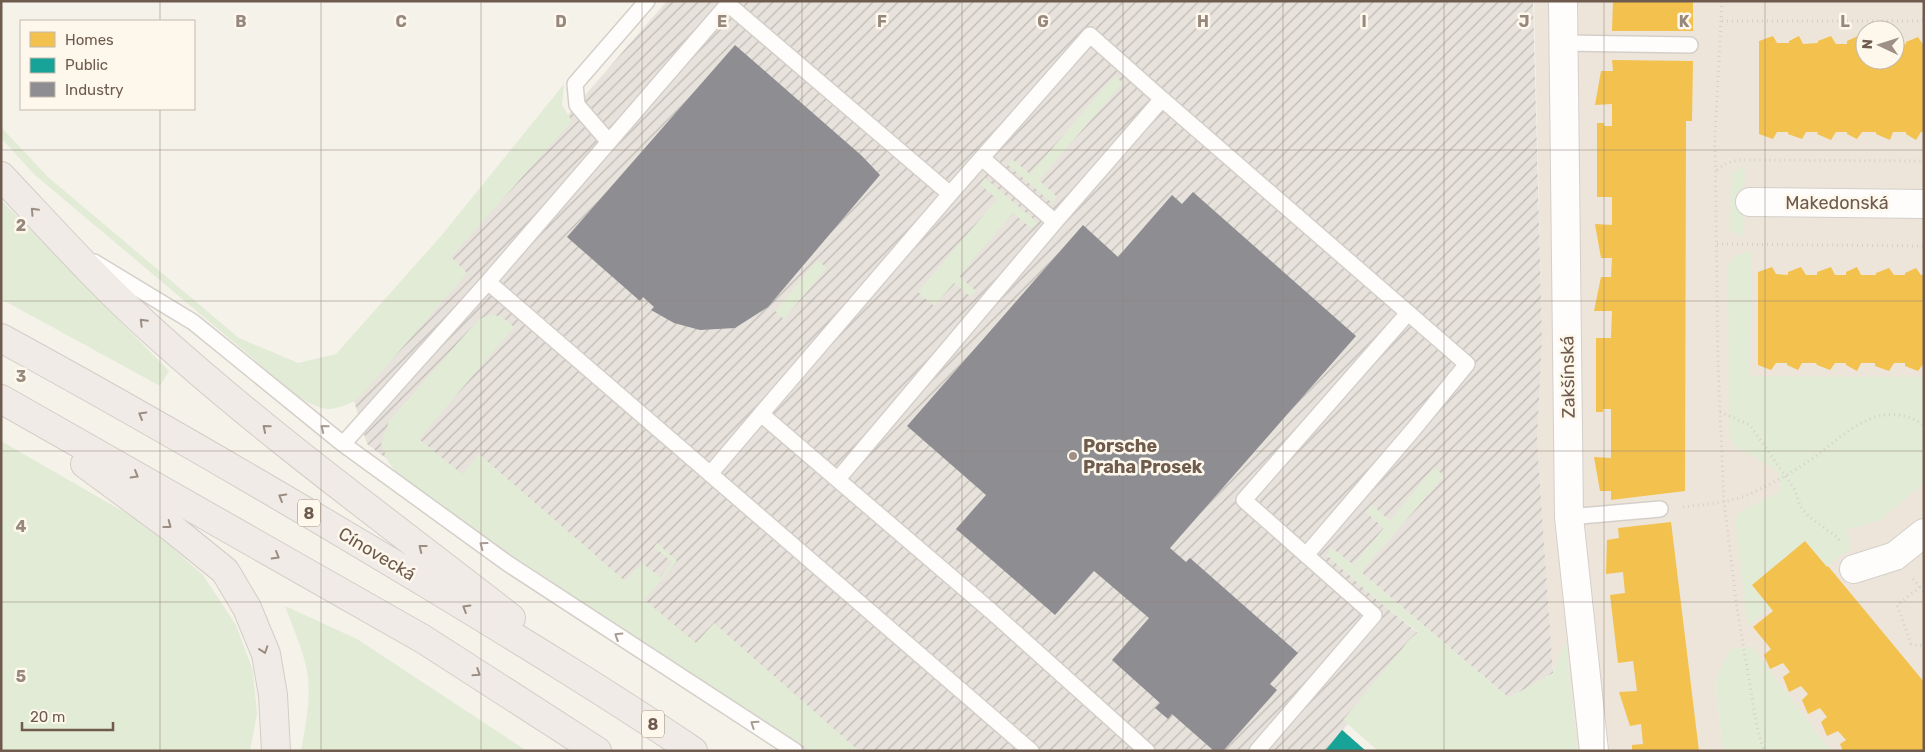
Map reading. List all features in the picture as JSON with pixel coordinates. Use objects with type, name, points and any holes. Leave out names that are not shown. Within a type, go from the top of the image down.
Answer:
[{"type":"highway","points":[[1,176],[66,245],[157,335],[313,467],[391,524],[613,697]]},
{"type":"highway","name":"Cínovecká","points":[[1,338],[119,402],[294,504],[613,697],[694,751]]},
{"type":"highway","points":[[1,401],[172,528],[225,571],[247,608],[266,654],[273,694],[276,751]]},
{"type":"highway","points":[[1,401],[423,639],[597,751]]},
{"type":"street","name":"Zakšínská","points":[[1563,1],[1569,517],[1594,751]]},
{"type":"street","name":"Makedonská","points":[[1750,202],[1924,204]]},
{"type":"street","points":[[1854,569],[1895,556],[1924,533]]},
{"type":"lane","points":[[608,142],[577,105],[575,84],[647,1]]},
{"type":"lane","points":[[343,444],[488,282],[728,4],[950,194]]},
{"type":"lane","points":[[710,474],[950,194],[1090,35],[1467,364],[1306,555]]},
{"type":"lane","points":[[1564,43],[1690,45]]},
{"type":"lane","points":[[838,478],[1162,99]]},
{"type":"lane","points":[[982,158],[1055,222]]},
{"type":"lane","points":[[66,245],[193,322],[343,444],[507,563],[795,751]]},
{"type":"lane","points":[[488,282],[1031,751]]},
{"type":"lane","points":[[1257,751],[1374,615],[1244,500],[1408,312]]},
{"type":"lane","points":[[761,414],[838,478],[1139,748]]},
{"type":"lane","points":[[1569,517],[1660,509]]},
{"type":"path","points":[[1722,1],[1715,136],[1720,412],[1724,502],[1737,608],[1757,727],[1764,751]]},
{"type":"path","points":[[1722,21],[1924,21]]},
{"type":"path","points":[[1717,170],[1727,162],[1738,160],[1924,161]]},
{"type":"path","points":[[1717,244],[1924,246]]},
{"type":"path","points":[[1720,412],[1750,424],[1795,490],[1800,506],[1809,517],[1837,537],[1854,569]]},
{"type":"path","points":[[1660,509],[1724,502],[1751,493],[1785,476],[1814,458],[1858,424],[1878,416],[1896,415],[1916,420],[1924,425]]},
{"type":"path","points":[[1924,584],[1897,605],[1911,644],[1924,646]]},
{"type":"shaded area","points":[[667,1],[1533,1],[1542,338],[1537,441],[1553,673],[1509,698],[1361,572],[1444,476],[1390,521],[1372,505],[1366,512],[1384,528],[1353,566],[1332,548],[1327,555],[1376,599],[1418,633],[1343,730],[1366,751],[779,751],[367,444],[345,371]]},
{"type":"shaded area","points":[[1534,1],[1924,1],[1924,751],[1831,751],[1752,647],[1715,680],[1723,751],[1577,751],[1566,642],[1553,673],[1537,441],[1542,338]]},
{"type":"green space","points":[[1114,76],[1123,83],[1039,180],[1057,197],[1052,203],[1008,165],[1012,159],[1030,174]]},
{"type":"green space","points":[[564,84],[562,105],[572,121],[451,257],[467,273],[357,400],[341,407],[329,409],[301,399],[35,175],[1,138],[1,127],[48,177],[239,338],[298,363],[336,354],[441,236]]},
{"type":"green space","points":[[1745,166],[1744,237],[1730,230],[1731,173]]},
{"type":"green space","points":[[985,178],[1037,222],[1031,228],[1013,213],[959,276],[976,291],[971,297],[954,283],[934,306],[918,292],[997,199],[980,184]]},
{"type":"green space","points":[[1,200],[169,371],[160,386],[1,299]]},
{"type":"green space","points":[[1752,251],[1750,376],[1924,377],[1924,483],[1880,520],[1847,530],[1851,551],[1842,554],[1827,567],[1805,541],[1752,585],[1770,607],[1748,627],[1736,519],[1740,512],[1781,491],[1777,470],[1736,447],[1729,436],[1728,264],[1738,254]]},
{"type":"green space","points":[[817,260],[827,268],[784,319],[775,311]]},
{"type":"green space","points":[[489,315],[501,316],[514,327],[419,439],[462,474],[479,454],[625,581],[642,563],[660,577],[672,562],[654,547],[657,543],[677,561],[645,600],[696,643],[714,623],[859,751],[811,751],[485,538],[399,476],[389,463],[381,444],[389,421],[479,319]]},
{"type":"green space","points":[[1,441],[145,524],[203,575],[236,625],[253,671],[257,714],[250,751],[1,751]]},
{"type":"green space","points":[[1434,467],[1444,476],[1361,572],[1509,698],[1553,673],[1566,641],[1577,751],[1378,751],[1343,720],[1409,640],[1418,632],[1376,599],[1327,555],[1332,548],[1354,565],[1384,528],[1366,512],[1372,505],[1390,521]]},
{"type":"green space","points":[[285,606],[357,639],[527,751],[301,751],[309,695],[307,673],[301,648]]},
{"type":"green space","points":[[1752,647],[1831,751],[1723,751],[1715,680],[1731,649]]},
{"type":"building: Homes","points":[[1613,1],[1693,1],[1693,31],[1612,31]]},
{"type":"building: Homes","points":[[1773,36],[1777,43],[1789,43],[1789,41],[1799,36],[1803,44],[1818,43],[1818,41],[1831,36],[1836,44],[1847,44],[1847,41],[1855,37],[1855,70],[1905,70],[1905,44],[1918,37],[1924,46],[1924,132],[1921,132],[1916,140],[1906,134],[1906,132],[1893,132],[1890,140],[1876,134],[1876,132],[1862,132],[1857,139],[1847,134],[1847,132],[1836,132],[1831,140],[1817,134],[1818,132],[1806,132],[1802,139],[1788,134],[1788,132],[1777,132],[1773,139],[1759,134],[1759,41]]},
{"type":"building: Homes","points":[[1612,60],[1693,61],[1692,121],[1686,121],[1685,491],[1611,500],[1611,491],[1600,491],[1594,457],[1611,458],[1611,409],[1603,409],[1603,412],[1596,412],[1596,338],[1611,338],[1612,311],[1594,311],[1601,277],[1611,277],[1612,258],[1601,258],[1595,224],[1612,225],[1612,197],[1597,197],[1597,123],[1604,123],[1604,126],[1612,126],[1612,104],[1595,105],[1601,71],[1613,71]]},
{"type":"building: Homes","points":[[1772,267],[1776,274],[1788,275],[1788,272],[1801,267],[1806,275],[1817,275],[1817,272],[1831,267],[1835,275],[1846,275],[1846,272],[1857,267],[1861,275],[1876,275],[1876,273],[1889,268],[1894,275],[1905,275],[1905,273],[1916,268],[1921,275],[1924,275],[1924,363],[1918,371],[1905,366],[1905,363],[1894,363],[1889,371],[1875,366],[1875,363],[1861,363],[1857,371],[1846,365],[1846,363],[1835,363],[1830,370],[1816,363],[1802,363],[1798,370],[1787,365],[1787,363],[1776,363],[1771,370],[1758,365],[1758,272]]},
{"type":"building: Homes","points":[[1671,522],[1699,751],[1632,751],[1632,745],[1643,744],[1641,724],[1630,726],[1619,692],[1637,691],[1633,661],[1618,663],[1610,595],[1625,593],[1623,572],[1606,574],[1607,540],[1619,538],[1618,528]]},
{"type":"building: Homes","points":[[1805,541],[1924,682],[1924,751],[1843,751],[1840,744],[1846,740],[1838,731],[1827,736],[1821,722],[1827,717],[1820,708],[1808,714],[1802,700],[1808,694],[1801,686],[1789,692],[1783,677],[1790,672],[1783,663],[1770,669],[1764,655],[1771,649],[1753,627],[1773,611],[1752,585]]},
{"type":"building: Public","points":[[1342,730],[1366,751],[1325,751]]},
{"type":"building: Industry","points":[[735,45],[862,156],[880,175],[768,307],[735,328],[700,330],[674,323],[651,310],[654,307],[643,297],[640,301],[567,237]]},
{"type":"building: Industry","points":[[1193,192],[1356,336],[1170,548],[1186,562],[1190,558],[1298,653],[1270,684],[1277,690],[1223,751],[1214,751],[1172,714],[1168,719],[1155,708],[1160,703],[1112,660],[1149,618],[1094,571],[1055,615],[956,529],[986,495],[907,426],[1083,225],[1118,257],[1172,195],[1182,204]]},
{"type":"place","name":"Porsche Praha Prosek","points":[[1073,456]]}]
